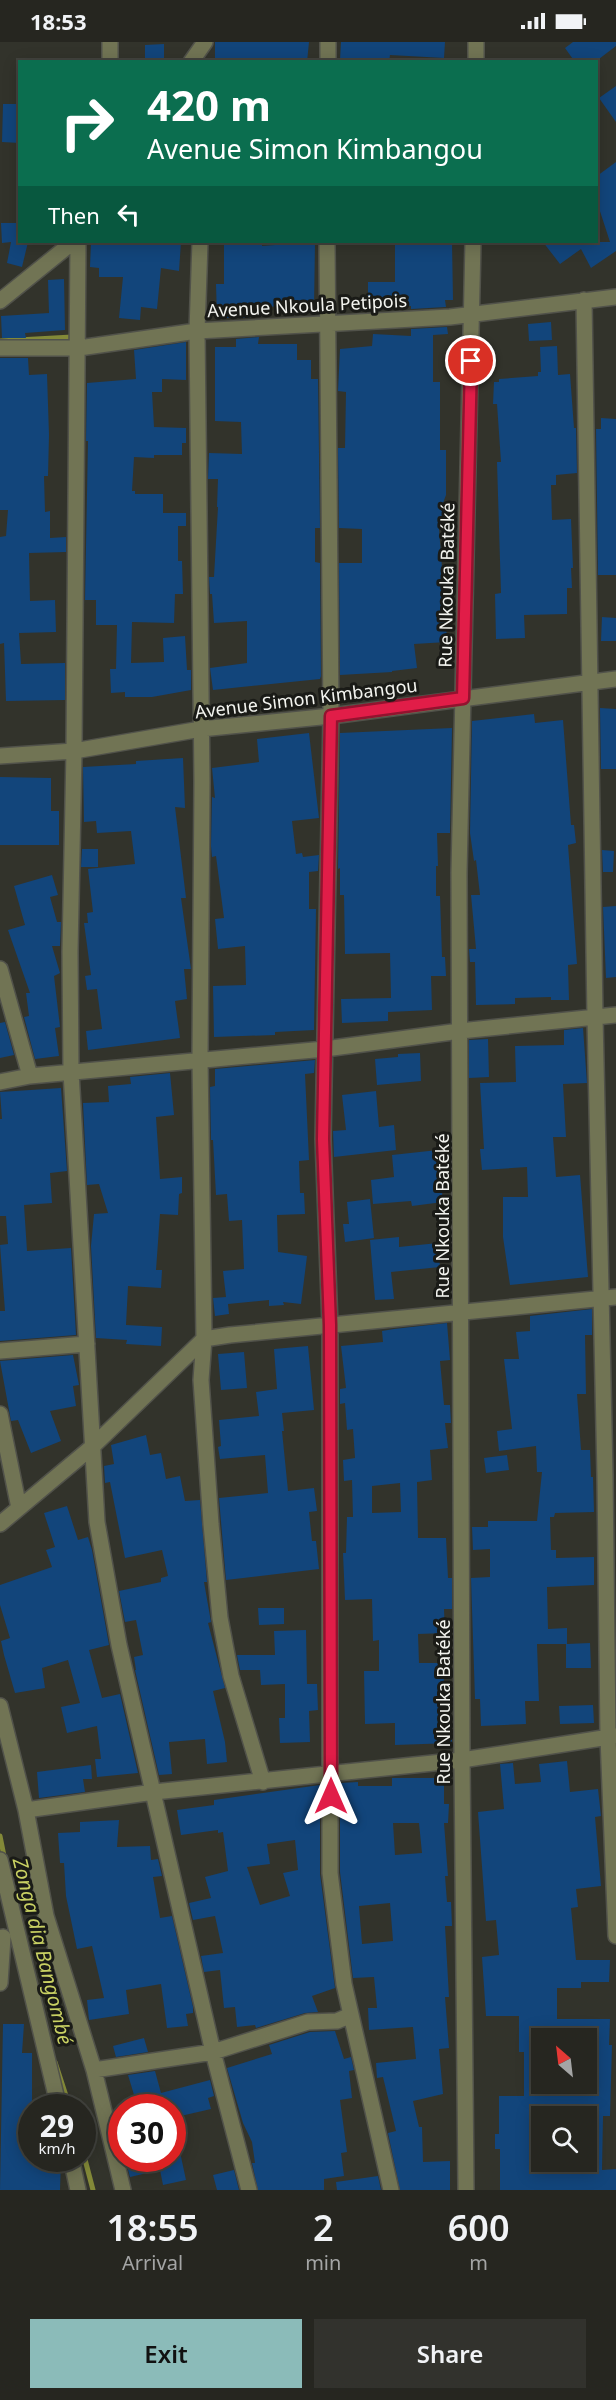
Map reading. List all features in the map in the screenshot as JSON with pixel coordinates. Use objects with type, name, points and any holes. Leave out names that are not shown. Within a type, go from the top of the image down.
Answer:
[{"type":"street","points":[[110,42],[110,60]]},
{"type":"street","points":[[328,42],[328,60]]},
{"type":"street","points":[[476,60],[477,42]]},
{"type":"street","points":[[192,60],[204,44]]},
{"type":"street","points":[[203,60],[204,44]]},
{"type":"street","points":[[0,301],[75,243]]},
{"type":"street","points":[[76,243],[78,348],[70,952],[71,1072],[97,1522],[119,1645],[213,2052],[249,2190]]},
{"type":"street","points":[[200,243],[197,331],[201,729],[200,1059],[204,1339],[201,1380],[220,1618],[231,1676],[262,1782]]},
{"type":"street","points":[[327,243],[331,716],[323,1139],[330,1325],[331,1892],[351,2016],[391,2190]]},
{"type":"street","name":"Rue Nkouka Batéké","points":[[466,2190],[459,873],[472,243]]},
{"type":"street","name":"Avenue Nkoula Petipois","points":[[0,348],[78,348],[197,331],[471,315],[616,297]]},
{"type":"street","points":[[584,300],[595,1017],[609,1298],[612,1736],[616,1936]]},
{"type":"street","name":"Avenue Simon Kimbangou","points":[[0,756],[74,751],[201,729],[331,716],[616,679]]},
{"type":"street","points":[[0,969],[30,1076]]},
{"type":"street","points":[[0,1082],[30,1076],[325,1049],[460,1031],[616,1015]]},
{"type":"street","points":[[0,1524],[92,1447],[204,1339],[462,1311],[609,1298]]},
{"type":"street","points":[[0,1351],[87,1344]]},
{"type":"street","points":[[0,1414],[19,1508]]},
{"type":"street","points":[[0,1706],[26,1810],[46,1916],[94,2070],[123,2190]]},
{"type":"street","points":[[26,1810],[154,1792],[462,1760],[612,1736]]},
{"type":"street","points":[[0,1860],[56,2094]]},
{"type":"street","points":[[0,1983],[2,1937],[19,1933]]},
{"type":"street","points":[[94,2070],[213,2052],[308,2022],[338,2021],[351,2016]]},
{"type":"street","points":[[74,2172],[78,2190]]},
{"type":"building","points":[[215,42],[309,42],[307,60],[215,60]]},
{"type":"building","points":[[341,42],[445,42],[444,58],[390,55],[389,60],[340,60]]},
{"type":"building","points":[[573,42],[616,42],[616,46],[598,60],[574,60],[565,48]]},
{"type":"building","points":[[164,44],[164,60],[145,60],[145,45]]},
{"type":"building","points":[[616,86],[616,122],[599,98]]},
{"type":"building","points":[[3,104],[18,104],[18,143],[2,142]]},
{"type":"building","points":[[616,162],[616,251],[591,268],[581,249],[560,264],[544,243],[610,242],[598,205],[598,175]]},
{"type":"building","points":[[1,223],[18,223],[18,243],[28,243],[22,267],[7,263],[11,242],[2,243]]},
{"type":"building","points":[[91,243],[181,243],[179,271],[161,268],[157,309],[141,307],[140,320],[119,318],[123,277],[99,277],[99,268],[90,267]]},
{"type":"building","points":[[224,243],[262,243],[262,246],[315,243],[314,308],[298,310],[297,306],[248,307],[249,318],[217,318],[216,284],[224,284]]},
{"type":"building","points":[[395,243],[452,243],[453,300],[445,300],[446,307],[411,309],[411,306],[368,306],[368,282],[395,282]]},
{"type":"building","points":[[64,279],[65,330],[25,333],[26,338],[2,338],[1,316],[49,313],[48,280]]},
{"type":"building","points":[[551,322],[552,340],[529,341],[528,324]]},
{"type":"building","points":[[447,327],[448,334],[433,335],[433,382],[440,382],[440,450],[446,450],[446,495],[443,503],[442,529],[439,529],[442,568],[447,568],[450,602],[445,602],[447,642],[414,644],[417,668],[340,675],[339,563],[362,563],[362,529],[339,528],[338,448],[345,448],[346,392],[338,391],[340,349],[372,346],[373,334],[411,336],[411,329]]},
{"type":"building","points":[[259,337],[258,344],[297,344],[297,360],[311,360],[311,379],[318,379],[320,528],[315,528],[315,562],[320,563],[321,676],[320,679],[213,690],[210,668],[247,663],[247,621],[214,623],[212,594],[210,594],[209,577],[214,577],[218,479],[208,479],[209,453],[242,454],[241,422],[215,421],[215,347],[236,347],[236,339]]},
{"type":"building","points":[[186,342],[186,380],[162,379],[162,392],[152,392],[154,427],[186,428],[186,443],[182,443],[182,455],[154,455],[154,458],[134,457],[132,491],[135,491],[135,494],[163,494],[163,513],[186,513],[186,526],[178,526],[178,561],[182,561],[183,594],[175,594],[174,623],[132,622],[131,663],[164,662],[163,638],[185,636],[187,670],[191,670],[191,690],[152,697],[125,697],[125,692],[111,693],[110,669],[116,669],[117,625],[96,625],[96,600],[85,600],[87,383],[136,379],[134,350]]},
{"type":"building","points":[[557,346],[558,375],[570,374],[574,428],[576,428],[577,473],[556,475],[556,485],[551,485],[552,520],[571,519],[573,568],[571,568],[572,588],[567,588],[567,614],[524,615],[525,638],[496,639],[495,594],[501,593],[497,462],[501,462],[497,404],[493,404],[494,382],[499,382],[499,379],[538,376],[538,372],[541,372],[540,347]]},
{"type":"building","points":[[0,358],[28,358],[29,375],[47,374],[49,435],[48,476],[44,476],[45,512],[50,511],[50,538],[66,537],[66,552],[29,553],[30,601],[55,600],[56,632],[19,633],[21,664],[65,663],[65,700],[6,701],[4,643],[0,644],[0,537],[6,536],[8,510],[0,510]]},
{"type":"building","points":[[601,418],[616,419],[616,575],[598,575],[596,429],[601,429]]},
{"type":"building","points":[[602,617],[616,618],[616,641],[601,641]]},
{"type":"building","points":[[600,708],[616,709],[616,769],[601,769]]},
{"type":"building","points":[[534,714],[535,723],[563,720],[571,825],[574,825],[576,843],[568,845],[577,964],[568,965],[569,1000],[551,1000],[551,997],[515,998],[515,1004],[476,1005],[475,962],[470,962],[469,949],[476,949],[471,895],[480,895],[470,833],[472,721]]},
{"type":"building","points":[[452,728],[450,833],[437,833],[438,866],[436,866],[436,896],[440,896],[442,957],[445,957],[446,976],[431,976],[432,1010],[388,1012],[388,1021],[342,1023],[341,999],[391,998],[390,953],[345,954],[344,895],[340,895],[340,868],[338,869],[340,733]]},
{"type":"building","points":[[309,733],[319,818],[292,821],[296,854],[302,853],[303,857],[319,855],[318,871],[309,872],[309,909],[316,909],[314,1030],[275,1032],[275,1035],[214,1037],[213,986],[246,985],[245,946],[218,949],[215,919],[224,918],[216,856],[212,857],[211,846],[212,797],[215,798],[212,768],[259,762],[257,739]]},
{"type":"building","points":[[183,758],[185,808],[175,807],[186,898],[181,898],[191,969],[184,969],[187,999],[175,1001],[180,1038],[88,1050],[86,1031],[102,1029],[97,989],[87,990],[85,976],[91,975],[84,923],[88,923],[87,913],[93,912],[88,869],[135,864],[131,831],[97,833],[96,821],[84,822],[83,767]]},
{"type":"building","points":[[0,777],[51,778],[51,811],[59,811],[59,845],[0,845]]},
{"type":"building","points":[[82,849],[98,849],[98,867],[81,867]]},
{"type":"building","points":[[602,850],[614,851],[613,872],[603,872]]},
{"type":"building","points":[[52,875],[58,895],[50,897],[57,922],[61,922],[60,946],[52,946],[60,973],[54,976],[60,1027],[55,1028],[59,1056],[35,1059],[24,1017],[29,1016],[26,993],[30,993],[8,930],[25,925],[14,886]]},
{"type":"building","points":[[616,906],[616,977],[606,978],[603,907]]},
{"type":"building","points":[[5,1022],[14,1055],[0,1058],[0,1023]]},
{"type":"building","points":[[583,1028],[587,1083],[563,1084],[566,1137],[553,1137],[556,1177],[580,1175],[588,1277],[510,1285],[503,1237],[503,1197],[528,1197],[527,1167],[482,1170],[480,1149],[484,1149],[480,1083],[516,1082],[515,1046],[564,1045],[564,1030]]},
{"type":"building","points":[[488,1039],[489,1077],[469,1078],[469,1040]]},
{"type":"building","points":[[420,1053],[421,1081],[377,1085],[375,1059],[398,1057],[398,1054]]},
{"type":"building","points":[[315,1060],[314,1073],[305,1074],[309,1160],[299,1161],[300,1193],[304,1193],[305,1214],[277,1215],[278,1252],[307,1256],[301,1304],[283,1302],[284,1305],[269,1306],[269,1300],[228,1304],[229,1314],[215,1316],[213,1298],[226,1297],[223,1271],[244,1269],[242,1220],[229,1221],[227,1194],[216,1195],[213,1140],[211,1140],[210,1087],[215,1086],[215,1069]]},
{"type":"building","points":[[170,1073],[174,1115],[156,1117],[160,1179],[182,1177],[182,1193],[179,1194],[178,1215],[160,1214],[156,1270],[162,1270],[161,1288],[128,1286],[126,1325],[162,1327],[161,1346],[126,1344],[127,1340],[96,1338],[91,1246],[94,1214],[108,1213],[99,1184],[87,1185],[83,1103],[109,1102],[108,1086],[131,1084],[130,1077]]},
{"type":"building","points":[[61,1088],[67,1171],[50,1173],[52,1203],[24,1205],[27,1251],[71,1248],[76,1335],[0,1341],[0,1311],[5,1311],[0,1245],[8,1244],[6,1216],[0,1216],[0,1119],[2,1119],[0,1092]]},
{"type":"building","points":[[376,1091],[379,1127],[394,1125],[396,1150],[334,1157],[333,1131],[346,1130],[342,1095]]},
{"type":"building","points":[[438,1150],[443,1202],[412,1206],[411,1201],[373,1204],[371,1180],[394,1177],[392,1155]]},
{"type":"building","points":[[370,1199],[374,1238],[345,1242],[343,1224],[349,1224],[347,1202]]},
{"type":"building","points":[[399,1237],[399,1247],[438,1243],[440,1267],[391,1272],[394,1299],[375,1300],[370,1240]]},
{"type":"building","points":[[592,1309],[592,1335],[585,1335],[586,1394],[577,1394],[581,1450],[590,1450],[594,1512],[555,1513],[554,1517],[550,1517],[551,1550],[556,1550],[556,1558],[594,1557],[594,1585],[547,1587],[548,1629],[567,1628],[567,1644],[590,1643],[591,1668],[566,1668],[566,1644],[537,1644],[539,1701],[525,1701],[526,1724],[481,1726],[480,1699],[475,1699],[471,1578],[490,1577],[490,1549],[473,1550],[472,1527],[488,1527],[488,1521],[537,1521],[542,1472],[537,1472],[536,1446],[499,1451],[497,1431],[512,1429],[504,1359],[519,1359],[516,1332],[530,1331],[530,1316]]},
{"type":"building","points":[[447,1323],[450,1360],[440,1361],[444,1405],[450,1405],[451,1423],[445,1423],[448,1448],[430,1450],[432,1480],[417,1482],[418,1538],[446,1538],[448,1578],[452,1578],[452,1609],[444,1609],[445,1633],[418,1634],[419,1663],[443,1663],[444,1683],[440,1684],[441,1717],[452,1717],[452,1743],[395,1745],[395,1723],[365,1724],[364,1671],[379,1671],[379,1640],[373,1641],[372,1599],[345,1600],[343,1553],[346,1553],[347,1517],[353,1517],[352,1480],[344,1481],[343,1460],[355,1458],[353,1429],[347,1430],[345,1403],[340,1404],[340,1389],[346,1388],[341,1346],[383,1342],[382,1331]],"holes":[[[400,1483],[401,1512],[372,1513],[372,1486]]]},
{"type":"building","points":[[308,1346],[314,1410],[282,1413],[284,1431],[282,1431],[288,1491],[314,1488],[317,1511],[309,1512],[312,1541],[316,1541],[319,1569],[226,1580],[219,1498],[268,1493],[265,1455],[220,1459],[219,1420],[259,1416],[256,1392],[277,1389],[274,1349]]},
{"type":"building","points":[[244,1352],[247,1388],[221,1390],[218,1354]]},
{"type":"building","points":[[73,1355],[79,1385],[73,1386],[76,1406],[50,1411],[61,1441],[31,1453],[18,1420],[11,1421],[0,1361]]},
{"type":"building","points":[[146,1435],[150,1455],[161,1453],[166,1479],[180,1476],[185,1501],[200,1500],[207,1582],[204,1582],[211,1622],[208,1623],[225,1688],[213,1691],[225,1742],[227,1762],[207,1764],[205,1739],[169,1742],[172,1774],[159,1775],[135,1670],[134,1657],[143,1655],[136,1620],[125,1622],[119,1591],[161,1582],[161,1578],[168,1576],[162,1550],[125,1558],[110,1482],[105,1483],[104,1466],[114,1464],[111,1445]]},
{"type":"building","points":[[507,1455],[509,1470],[486,1473],[484,1458]]},
{"type":"building","points":[[67,1506],[78,1540],[88,1537],[92,1550],[109,1645],[89,1650],[102,1698],[120,1694],[138,1773],[97,1777],[95,1759],[101,1759],[97,1726],[67,1733],[61,1707],[80,1703],[68,1660],[42,1668],[45,1688],[15,1693],[4,1655],[1,1641],[10,1638],[0,1605],[0,1585],[52,1567],[46,1550],[55,1547],[44,1513]]},
{"type":"building","points":[[258,1608],[284,1608],[284,1624],[259,1625]]},
{"type":"building","points":[[306,1630],[307,1684],[317,1684],[318,1710],[309,1711],[310,1742],[280,1743],[279,1718],[285,1718],[285,1684],[261,1685],[260,1670],[240,1670],[237,1655],[275,1655],[274,1631]]},
{"type":"building","points":[[593,1705],[594,1723],[560,1724],[559,1706]]},
{"type":"building","points":[[567,1761],[570,1792],[598,1789],[601,1816],[595,1817],[601,1886],[576,1889],[578,1907],[571,1908],[576,1960],[610,1960],[609,1982],[581,1982],[581,1988],[557,1988],[557,2019],[610,2019],[609,2045],[612,2045],[610,2116],[603,2116],[602,2170],[616,2169],[616,2190],[500,2190],[500,2149],[495,2149],[495,2134],[499,2134],[499,2096],[524,2096],[524,2052],[519,2052],[519,2016],[486,2016],[482,1957],[499,1955],[496,1920],[486,1921],[478,1812],[504,1809],[500,1764],[513,1763],[515,1784],[541,1782],[539,1764]]},
{"type":"building","points":[[91,1765],[92,1779],[83,1779],[85,1792],[39,1798],[37,1772]]},
{"type":"building","points":[[392,1778],[444,1778],[444,1804],[449,1804],[448,1823],[444,1823],[448,1876],[445,1876],[447,1902],[451,1902],[452,1926],[445,1926],[449,1997],[445,1997],[449,2048],[439,2049],[443,2094],[413,2101],[419,2127],[422,2127],[423,2162],[450,2161],[450,2190],[400,2190],[388,2133],[396,2131],[383,2077],[377,2078],[376,2063],[416,2059],[413,2027],[369,2030],[368,2008],[377,2008],[374,1977],[353,1978],[340,1872],[340,1783],[358,1782],[358,1786],[392,1786]],"holes":[[[393,1823],[419,1823],[422,1853],[395,1855]],[[390,1903],[393,1941],[362,1944],[359,1906]]]},
{"type":"building","points":[[320,1785],[320,1874],[335,1988],[312,1996],[318,2012],[305,2013],[256,2028],[255,2025],[237,2027],[235,2007],[224,2008],[220,1970],[204,1972],[201,1956],[223,1953],[215,1916],[193,1920],[189,1903],[211,1898],[205,1877],[228,1871],[223,1832],[218,1833],[218,1830],[181,1835],[177,1810],[214,1805],[214,1800]],"holes":[[[295,1840],[298,1870],[283,1873],[290,1896],[260,1905],[247,1867],[270,1864],[267,1844]]]},
{"type":"building","points":[[119,1820],[117,1847],[150,1846],[151,1860],[158,1859],[162,1876],[153,1877],[160,1918],[172,1916],[193,2007],[193,2013],[186,2014],[188,2026],[167,2028],[161,1984],[126,1990],[129,2014],[89,2020],[87,2000],[104,1998],[92,1946],[77,1949],[66,1896],[64,1863],[60,1863],[58,1833],[80,1832],[80,1822]]},
{"type":"building","points":[[3,2024],[24,2024],[22,2053],[32,2053],[32,2094],[18,2094],[18,2172],[61,2172],[60,2190],[0,2190]]},
{"type":"building","points":[[335,2031],[344,2059],[351,2057],[354,2070],[349,2071],[352,2098],[340,2100],[347,2152],[341,2153],[344,2176],[324,2179],[324,2190],[258,2190],[252,2163],[255,2163],[252,2142],[243,2123],[227,2068],[272,2054],[269,2045],[310,2032]]},
{"type":"building","points":[[144,2038],[148,2052],[116,2057],[113,2046]]},
{"type":"building","points":[[155,2071],[161,2093],[210,2080],[214,2096],[208,2098],[211,2109],[186,2115],[186,2094],[134,2094],[128,2075]]},
{"type":"building","points":[[234,2170],[239,2190],[217,2190],[213,2175]]},
{"type":"building","points":[[129,2172],[151,2172],[130,2177]]},
{"type":"building","points":[[160,2172],[184,2172],[186,2180],[163,2185]]},
{"type":"building","points":[[378,2176],[381,2190],[337,2190],[336,2182]]},
{"type":"waterway","points":[[0,341],[72,337]]},
{"type":"waterway","name":"Zonga dia Bangombé","points":[[0,1836],[5,1861]]},
{"type":"waterway","name":"Zonga dia Bangombé","points":[[55,2062],[65,2094]]},
{"type":"waterway","name":"Zonga dia Bangombé","points":[[88,2172],[93,2190]]},
{"type":"route","points":[[331,1796],[330,1325],[323,1139],[331,716],[463,698],[471,361]]}]
